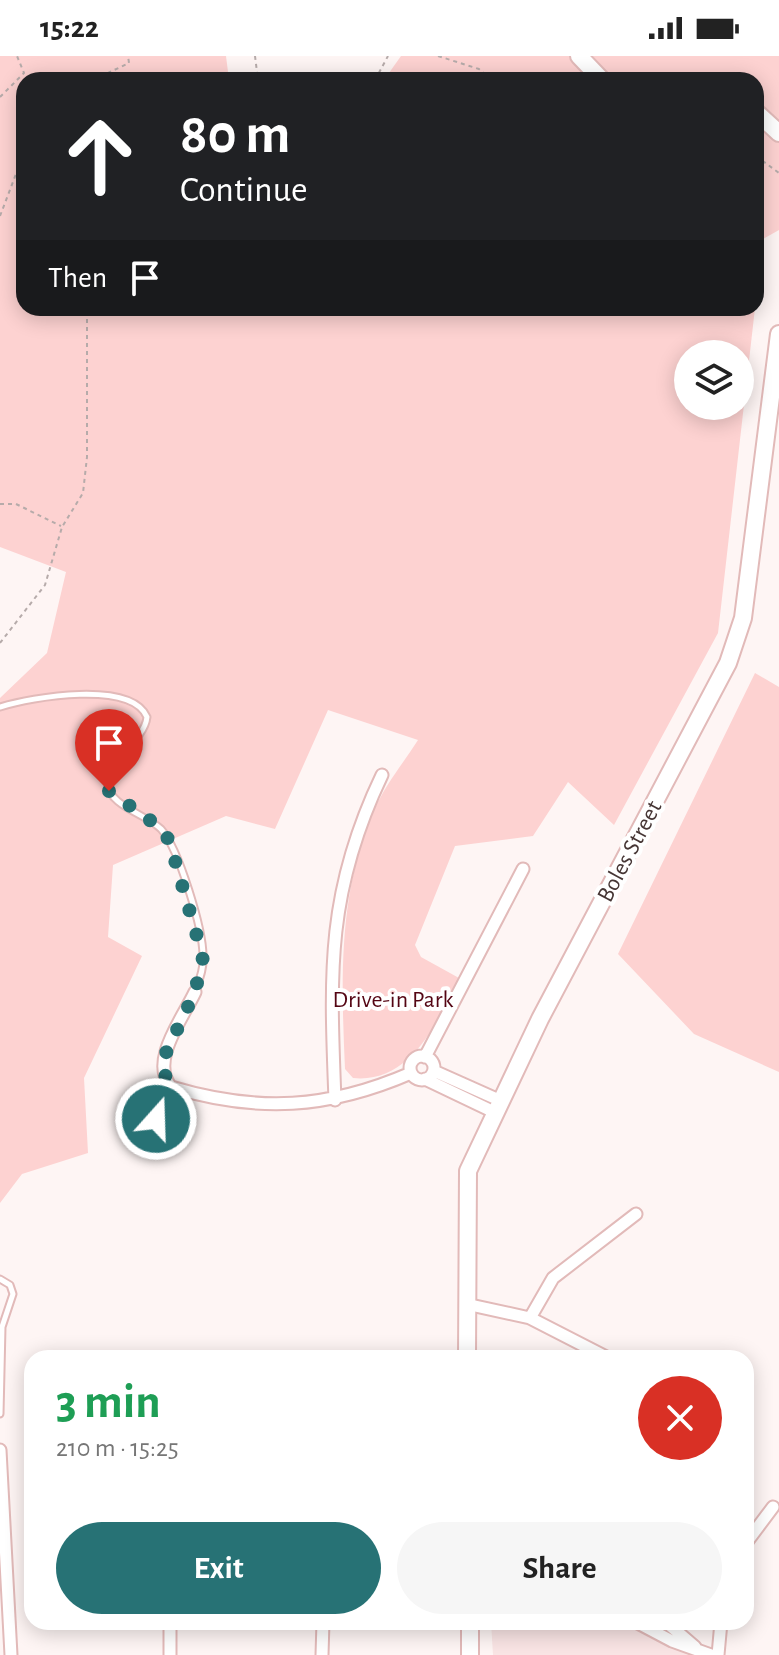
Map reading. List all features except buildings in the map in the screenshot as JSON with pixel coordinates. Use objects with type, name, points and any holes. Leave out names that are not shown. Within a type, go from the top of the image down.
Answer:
[{"type":"street","points":[[579,56],[594,72]]},
{"type":"street","points":[[764,119],[779,133]]},
{"type":"street","name":"Boles Street","points":[[467,1350],[468,1171],[496,1106],[728,663],[743,618],[776,378],[779,334]]},
{"type":"street","points":[[335,1100],[332,984],[337,906],[352,844],[382,775]]},
{"type":"street","points":[[411,1073],[413,1060],[425,1057],[523,869]]},
{"type":"street","points":[[171,1087],[162,1063],[195,992]]},
{"type":"street","points":[[425,1057],[432,1062],[429,1075]]},
{"type":"street","points":[[411,1073],[417,1079],[429,1075],[496,1106]]},
{"type":"street","points":[[171,1087],[229,1102],[296,1104],[335,1100],[411,1073]]},
{"type":"street","points":[[156,1138],[159,1108],[171,1087]]},
{"type":"street","points":[[530,1318],[553,1278],[636,1214]]},
{"type":"street","points":[[466,1304],[530,1318],[592,1350]]},
{"type":"street","points":[[0,1450],[11,1655]]},
{"type":"street","points":[[754,1532],[773,1507]]},
{"type":"street","points":[[170,1630],[170,1655]]},
{"type":"street","points":[[322,1655],[323,1630]]},
{"type":"street","points":[[470,1630],[470,1655]]},
{"type":"street","points":[[651,1630],[711,1655]]},
{"type":"street","points":[[675,1630],[695,1647]]},
{"type":"street","points":[[718,1655],[720,1630]]},
{"type":"lane","points":[[0,707],[58,695],[123,699],[142,708],[147,717],[144,729],[115,761],[108,772],[107,784],[112,796],[158,826],[173,848],[203,948],[202,972],[195,992]]},
{"type":"lane","points":[[0,1279],[10,1285],[13,1294],[2,1327],[0,1414]]},
{"type":"path","points":[[110,72],[129,63],[128,56]]},
{"type":"path","points":[[438,56],[483,72]]},
{"type":"path","points":[[0,97],[16,81]]},
{"type":"path","points":[[0,216],[16,174]]},
{"type":"path","points":[[0,643],[45,585],[62,527],[83,493],[87,457],[87,316]]},
{"type":"path","points":[[0,504],[16,504],[62,527]]},
{"type":"shaded area","points":[[491,1630],[644,1630],[690,1655],[493,1655]]},
{"type":"green space","name":"Drive-in Park","points":[[0,56],[226,56],[228,72],[16,72],[16,316],[754,316],[751,340],[674,340],[674,420],[742,420],[718,633],[614,825],[568,782],[533,836],[455,846],[415,945],[421,957],[459,978],[432,1030],[406,1060],[391,1071],[373,1077],[353,1078],[345,1069],[343,969],[354,871],[375,808],[418,740],[328,710],[275,829],[226,816],[113,865],[108,937],[142,956],[84,1078],[88,1153],[22,1174],[0,1203],[0,698],[47,653],[66,572],[0,547]]},
{"type":"green space","points":[[401,56],[779,56],[779,230],[764,238],[764,72],[390,72]]},
{"type":"green space","points":[[755,673],[779,687],[779,1072],[694,1034],[618,954]]},
{"type":"route","points":[[109,791],[158,826],[169,840],[203,948],[202,972],[162,1063],[171,1087],[165,1092],[156,1119]]}]
